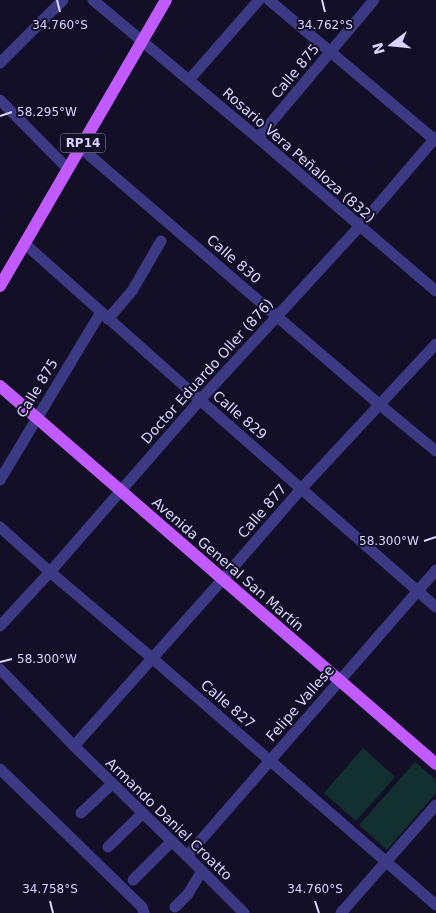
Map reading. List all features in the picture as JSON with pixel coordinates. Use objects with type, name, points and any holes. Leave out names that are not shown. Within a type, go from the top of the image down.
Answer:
[{"type":"main road","name":"RP14","points":[[0,286],[166,0]]},
{"type":"main road","name":"Avenida General San Martín","points":[[0,386],[436,764]]},
{"type":"street","points":[[0,63],[64,0]]},
{"type":"street","name":"Rosario Vera Peñaloza (832)","points":[[93,0],[258,138],[436,291]]},
{"type":"street","points":[[189,80],[259,0]]},
{"type":"street","points":[[269,0],[435,139]]},
{"type":"street","name":"Calle 875","points":[[258,138],[374,0]]},
{"type":"street","points":[[0,100],[68,168]]},
{"type":"street","name":"Doctor Eduardo Oller (876)","points":[[0,626],[50,572],[200,400],[360,226],[435,139]]},
{"type":"street","name":"Calle 830","points":[[81,148],[436,451]]},
{"type":"street","name":"Calle 875","points":[[0,480],[36,418],[105,315],[132,291],[161,241]]},
{"type":"street","name":"Calle 829","points":[[25,244],[436,607]]},
{"type":"street","name":"Calle 877","points":[[74,746],[301,489],[436,344]]},
{"type":"street","name":"Calle 827","points":[[0,527],[436,904]]},
{"type":"street","name":"Felipe Vallese","points":[[187,856],[436,570]]},
{"type":"street","name":"Armando Daniel Croatto","points":[[0,669],[74,746],[244,913]]},
{"type":"street","points":[[0,769],[142,907],[144,913]]},
{"type":"street","points":[[81,813],[112,784]]},
{"type":"street","points":[[341,913],[436,805]]},
{"type":"street","points":[[108,847],[142,813]]},
{"type":"street","points":[[133,880],[171,842]]},
{"type":"street","points":[[175,907],[188,894],[202,871]]},
{"type":"green space","points":[[363,748],[395,777],[356,821],[324,793]]},
{"type":"green space","points":[[415,762],[436,780],[436,793],[387,850],[359,825]]}]
